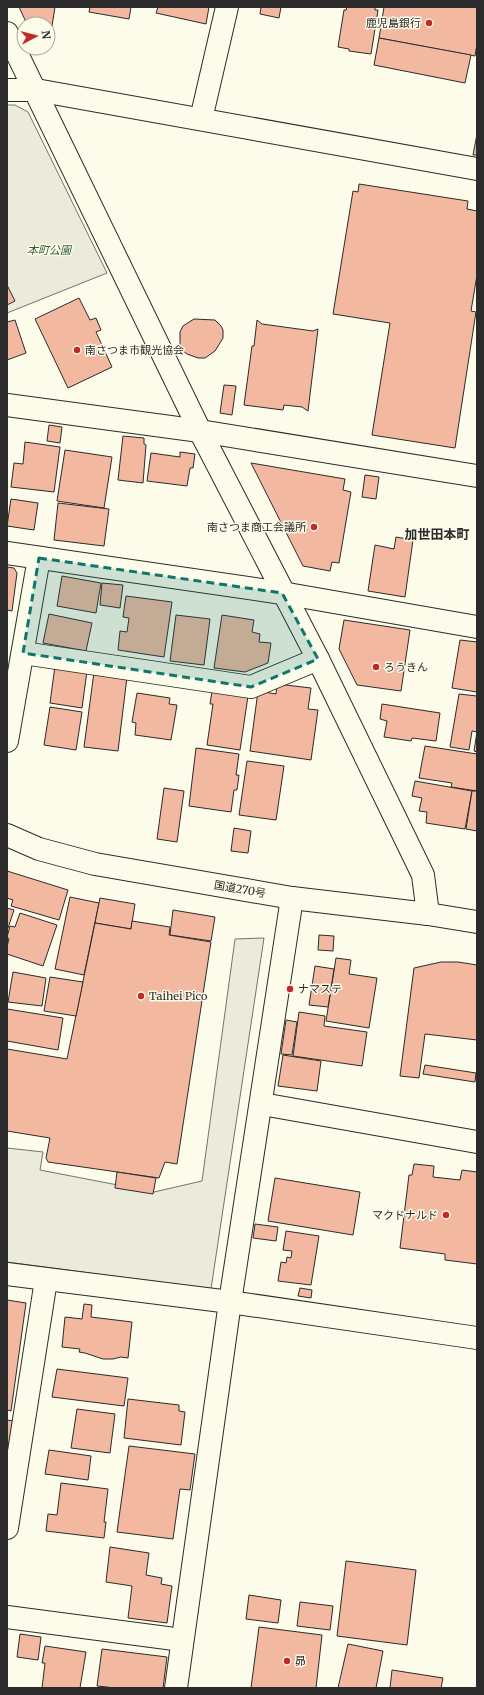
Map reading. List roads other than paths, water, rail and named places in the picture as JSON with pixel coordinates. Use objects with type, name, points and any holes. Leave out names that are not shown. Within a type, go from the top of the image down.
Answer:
[{"type":"main road","points":[[201,119],[227,7]]},
{"type":"main road","points":[[7,33],[36,90],[200,431],[282,593],[318,659],[423,875],[428,914]]},
{"type":"main road","points":[[7,90],[36,90],[477,169]]},
{"type":"main road","points":[[7,404],[200,431],[477,476]]},
{"type":"main road","points":[[7,553],[282,593],[477,627]]},
{"type":"main road","points":[[7,741],[40,558]]},
{"type":"main road","points":[[23,653],[251,687],[318,659]]},
{"type":"main road","name":"国道270号","points":[[7,835],[39,849],[95,864],[292,898],[428,914],[477,922]]},
{"type":"main road","points":[[176,1688],[230,1302],[262,1104],[292,898]]},
{"type":"main road","points":[[262,1104],[477,1142]]},
{"type":"main road","points":[[7,1274],[230,1302],[477,1338]]},
{"type":"main road","points":[[7,1528],[46,1280]]},
{"type":"main road","points":[[7,1617],[182,1640]]},
{"type":"place","name":"鹿児島銀行","points":[[429,23]]},
{"type":"place","name":"南さつま市観光協会","points":[[77,350]]},
{"type":"place","name":"南さつま商工会議所","points":[[314,527]]},
{"type":"place","name":"ろうきん","points":[[376,667]]},
{"type":"place","name":"ナマステ","points":[[290,989]]},
{"type":"place","name":"Taihei Pico","points":[[141,996]]},
{"type":"place","name":"マクドナルド","points":[[446,1215]]},
{"type":"place","name":"昴","points":[[287,1661]]},
{"type":"district","name":"加世田本町","points":[[437,534]]},
{"type":"park label","name":"本町公園","points":[[49,250]]}]
